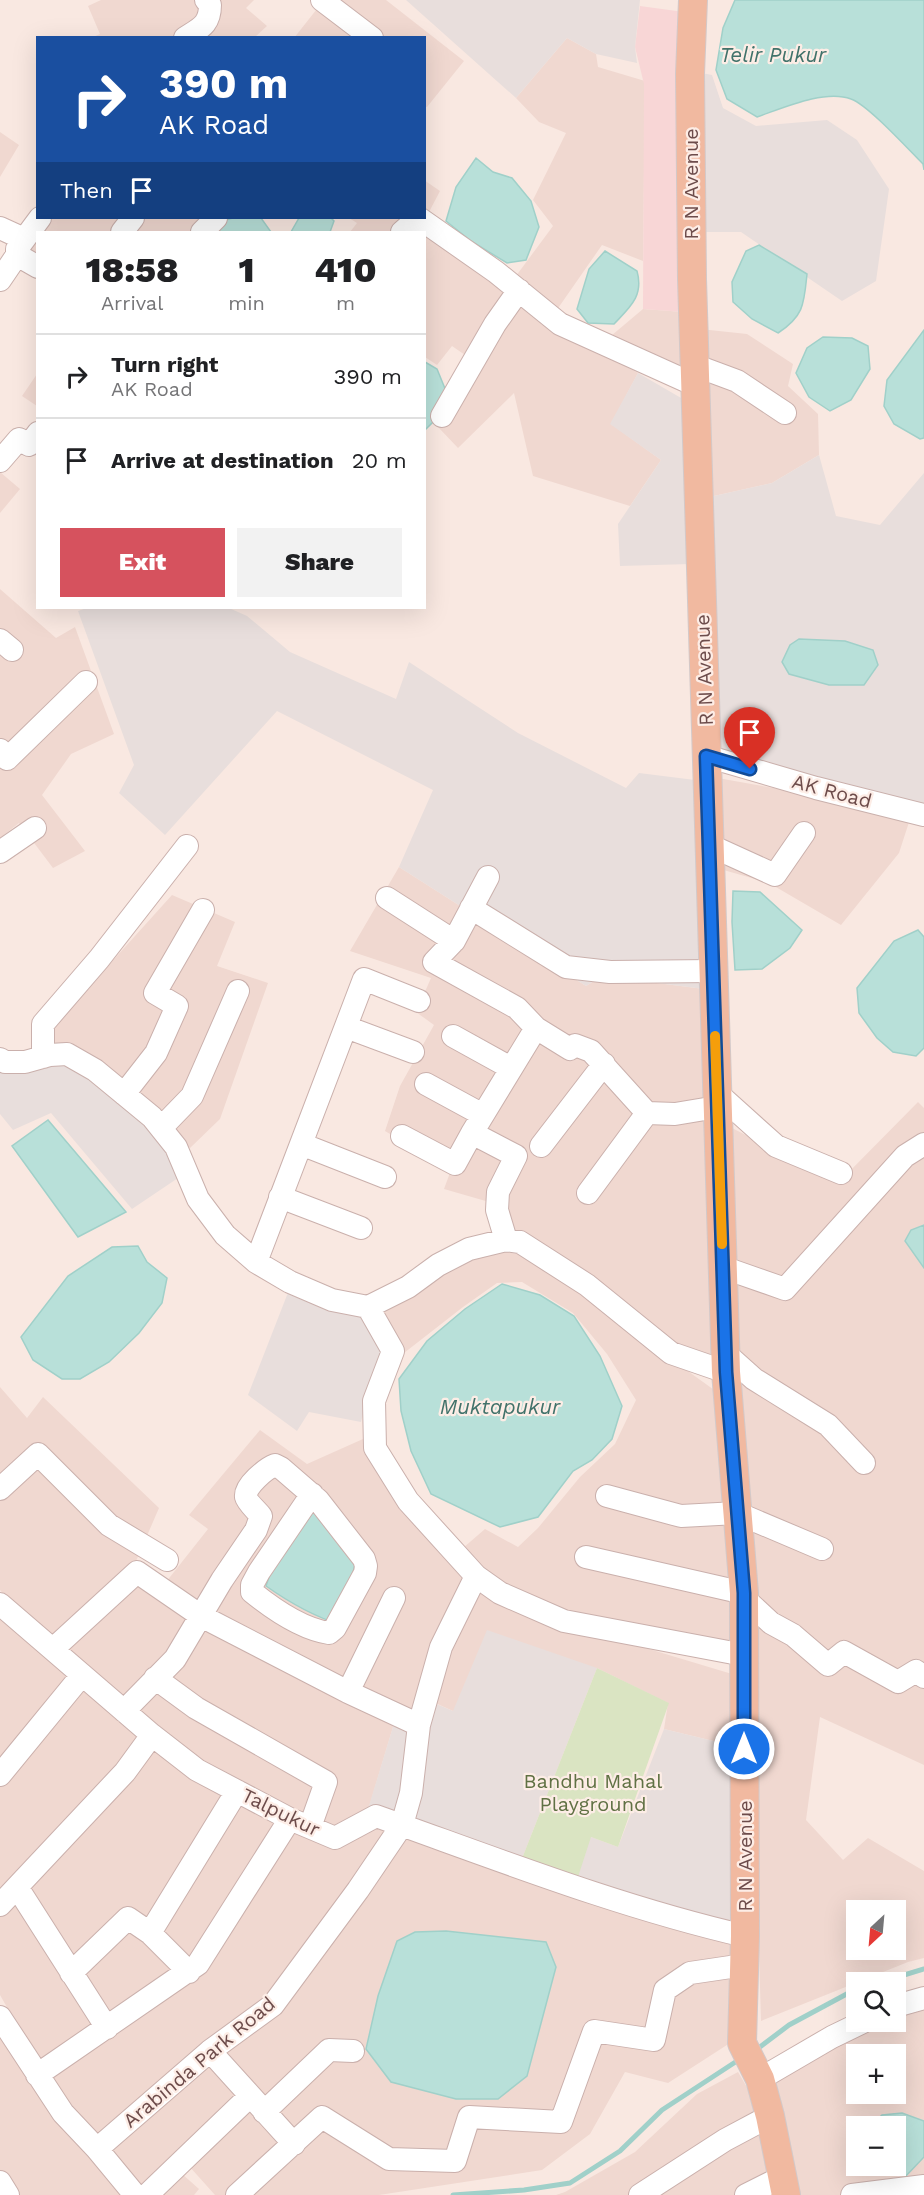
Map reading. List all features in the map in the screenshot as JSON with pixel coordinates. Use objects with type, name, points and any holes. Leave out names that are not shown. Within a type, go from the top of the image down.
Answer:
[{"type":"main road","name":"R N Avenue","points":[[693,0],[690,86],[695,375],[725,1362],[744,1595],[744,1965],[752,2062],[770,2116],[784,2186]]},
{"type":"street","points":[[188,36],[203,26],[210,16],[210,5],[206,0]]},
{"type":"street","points":[[322,0],[360,34]]},
{"type":"street","points":[[0,280],[39,219]]},
{"type":"street","points":[[203,231],[215,219]]},
{"type":"street","points":[[403,231],[417,219]]},
{"type":"street","points":[[419,219],[496,272],[560,324],[695,375],[737,381],[785,413]]},
{"type":"street","points":[[0,228],[36,265]]},
{"type":"street","points":[[442,416],[495,324],[519,290]]},
{"type":"street","points":[[0,461],[19,439],[28,445],[36,435]]},
{"type":"street","points":[[0,750],[7,759],[86,682]]},
{"type":"street","name":"AK Road","points":[[706,756],[816,788],[924,815]]},
{"type":"street","points":[[0,852],[35,828]]},
{"type":"street","points":[[709,845],[775,875],[804,833]]},
{"type":"street","points":[[43,1057],[43,1024],[99,959],[187,846]]},
{"type":"street","points":[[488,877],[454,941],[434,962],[517,1008],[536,1029],[570,1049],[575,1045],[591,1051],[647,1113],[675,1114],[717,1100],[776,1146],[841,1173]]},
{"type":"street","points":[[387,898],[454,941]]},
{"type":"street","points":[[471,908],[566,968],[610,972],[713,971]]},
{"type":"street","points":[[124,1094],[156,1053],[177,1006],[155,993],[203,910]]},
{"type":"street","points":[[256,1262],[364,979],[419,1000]]},
{"type":"street","points":[[161,1128],[192,1096],[238,990]]},
{"type":"street","points":[[346,1027],[413,1052]]},
{"type":"street","points":[[402,1136],[455,1164],[536,1029]]},
{"type":"street","points":[[453,1035],[512,1068]]},
{"type":"street","points":[[0,1059],[5,1062],[24,1062],[67,1054],[95,1070],[152,1117],[176,1146],[198,1199],[225,1235],[256,1262],[290,1282],[332,1300],[368,1307],[408,1287],[438,1265],[469,1249],[506,1240],[520,1242],[587,1285],[670,1353],[725,1362],[828,1425],[864,1463]]},
{"type":"street","points":[[541,1146],[604,1064]]},
{"type":"street","points":[[426,1084],[516,1156],[498,1192],[497,1210],[506,1240]]},
{"type":"street","points":[[588,1193],[647,1113]]},
{"type":"street","points":[[301,1144],[385,1177]]},
{"type":"street","points":[[722,1267],[785,1289],[905,1156],[924,1144]]},
{"type":"street","points":[[280,1197],[362,1228]]},
{"type":"street","points":[[368,1307],[393,1351],[374,1401],[375,1448],[408,1501],[476,1576],[500,1593],[564,1621],[744,1655]]},
{"type":"street","points":[[0,1488],[39,1454],[109,1525],[167,1560]]},
{"type":"street","points":[[123,1711],[175,1659],[260,1523],[261,1516],[245,1494],[250,1485],[268,1467],[275,1466],[312,1494],[364,1559],[365,1574],[335,1629],[330,1634],[298,1621],[252,1592],[252,1585],[259,1572],[312,1494]]},
{"type":"street","points":[[607,1496],[681,1515],[737,1513],[822,1550]]},
{"type":"street","points":[[586,1557],[744,1595],[771,1623],[793,1635],[828,1665],[844,1652],[898,1682],[921,1669]]},
{"type":"street","points":[[53,1649],[137,1572],[201,1616],[348,1692],[419,1725]]},
{"type":"street","name":"Arabinda Park Road","points":[[97,2149],[210,2051],[273,2005],[358,1890],[402,1825],[411,1793],[419,1725],[441,1647],[476,1576]]},
{"type":"street","points":[[348,1692],[394,1598]]},
{"type":"street","name":"Talpukur","points":[[3,1614],[53,1649],[123,1711],[197,1770],[300,1823],[335,1838],[376,1816],[609,1897],[695,1924],[745,1936]]},
{"type":"street","points":[[0,1775],[82,1675]]},
{"type":"street","points":[[37,2075],[198,1964],[300,1823],[326,1782],[196,1708],[155,1678]]},
{"type":"street","points":[[0,1905],[125,1772],[152,1735]]},
{"type":"street","points":[[150,1933],[237,1791]]},
{"type":"street","points":[[17,1887],[107,2028]]},
{"type":"street","points":[[71,1973],[128,1918],[150,1933],[189,1972]]},
{"type":"street","points":[[237,2195],[322,2117],[389,2159],[455,2161],[469,2117],[561,2122],[594,2031],[654,2040],[665,1990],[690,1973],[744,1965]]},
{"type":"street","points":[[906,2004],[923,2000]]},
{"type":"street","points":[[0,2017],[7,2043],[37,2075],[63,2113],[135,2195]]},
{"type":"street","points":[[752,2062],[832,2037],[846,2030]]},
{"type":"street","points":[[147,2195],[257,2104],[328,2050],[353,2051]]},
{"type":"street","points":[[210,2051],[294,2144]]},
{"type":"street","points":[[639,2195],[725,2140],[770,2116]]},
{"type":"street","points":[[0,2182],[8,2195]]},
{"type":"street","points":[[746,2195],[784,2186]]},
{"type":"street","points":[[852,2195],[897,2192],[924,2186]]},
{"type":"shaded area","points":[[101,0],[254,0],[246,8],[267,26],[256,36],[95,36],[100,34],[88,6]]},
{"type":"shaded area","points":[[324,0],[386,0],[464,61],[427,107],[426,36],[296,36]]},
{"type":"shaded area","points":[[406,0],[640,0],[635,47],[637,63],[596,54],[567,38],[516,98]]},
{"type":"shaded area","points":[[640,6],[684,12],[684,312],[643,309],[644,84],[635,47]]},
{"type":"shaded area","points":[[567,38],[596,54],[598,67],[645,81],[643,261],[602,245],[554,314],[513,280],[553,226],[533,200],[566,133],[539,122],[516,98]]},
{"type":"shaded area","points":[[697,72],[712,75],[723,108],[756,126],[827,120],[857,140],[889,189],[876,281],[842,301],[741,232],[699,232]]},
{"type":"shaded area","points":[[0,132],[19,145],[0,177]]},
{"type":"shaded area","points":[[426,181],[440,191],[428,214],[426,213]]},
{"type":"shaded area","points":[[44,219],[206,219],[198,231],[36,231],[36,265],[19,255]]},
{"type":"shaded area","points":[[351,219],[410,219],[397,231],[351,231],[357,223]]},
{"type":"shaded area","points":[[420,225],[549,322],[638,373],[611,424],[661,460],[630,506],[533,476],[514,393],[458,448],[439,428],[481,366],[452,346],[437,365],[426,358],[426,231],[413,231]]},
{"type":"shaded area","points":[[643,309],[684,312],[686,390],[605,341]]},
{"type":"shaded area","points":[[700,329],[747,334],[793,364],[788,386],[818,414],[819,455],[772,483],[705,498]]},
{"type":"shaded area","points":[[638,373],[688,402],[690,564],[620,566],[618,524],[661,460],[610,424]]},
{"type":"shaded area","points":[[36,375],[36,405],[22,396]]},
{"type":"shaded area","points":[[819,455],[836,516],[880,525],[924,473],[924,808],[709,763],[705,498],[772,483]]},
{"type":"shaded area","points":[[0,472],[20,489],[0,513]]},
{"type":"shaded area","points":[[0,589],[56,638],[75,627],[114,734],[71,754],[42,795],[85,851],[53,868],[19,823],[0,838]]},
{"type":"shaded area","points":[[84,609],[231,609],[247,616],[290,652],[396,699],[409,662],[518,733],[626,788],[639,773],[695,780],[704,989],[602,976],[586,986],[399,867],[433,790],[277,711],[165,835],[119,793],[134,765],[78,611]]},
{"type":"shaded area","points":[[712,777],[819,796],[910,819],[899,853],[841,925],[769,883],[713,867]]},
{"type":"shaded area","points":[[399,867],[586,986],[602,976],[704,989],[716,1375],[507,1238],[503,1206],[444,1189],[451,1170],[385,1131],[400,1086],[434,1025],[416,1012],[431,978],[350,951]]},
{"type":"shaded area","points":[[172,895],[235,922],[217,966],[268,983],[220,1119],[190,1148],[156,1112],[49,1048],[51,1029]]},
{"type":"shaded area","points":[[63,1063],[119,1098],[171,1153],[178,1178],[132,1209],[51,1113],[13,1130],[0,1114],[0,1065]]},
{"type":"shaded area","points":[[918,1102],[924,1108],[924,1671],[895,1674],[843,1641],[824,1655],[748,1604],[726,1125],[839,1182]]},
{"type":"shaded area","points":[[496,1251],[526,1255],[717,1392],[733,1607],[730,1662],[566,1616],[503,1587],[463,1548],[485,1529],[518,1547],[538,1528],[580,1477],[615,1444],[636,1400],[607,1354],[573,1313],[522,1282],[497,1283],[404,1353],[372,1310],[440,1268]]},
{"type":"shaded area","points":[[289,1290],[370,1320],[387,1352],[371,1384],[361,1422],[309,1412],[297,1431],[248,1395]]},
{"type":"shaded area","points":[[0,1387],[27,1418],[43,1397],[159,1508],[133,1568],[55,1639],[10,1602],[0,1590]]},
{"type":"shaded area","points":[[260,1430],[307,1464],[363,1439],[389,1488],[465,1566],[609,1637],[732,1674],[730,1745],[664,1729],[668,1703],[597,1668],[453,1711],[422,1697],[415,1719],[396,1717],[369,1807],[333,1831],[201,1766],[61,1648],[136,1582],[155,1596],[208,1529],[189,1515]]},
{"type":"shaded area","points":[[0,1612],[190,1772],[331,1845],[375,1823],[390,1829],[268,2003],[98,2141],[65,2109],[0,1995]]},
{"type":"shaded area","points":[[749,1618],[845,1658],[918,1678],[924,1683],[924,1765],[820,1717],[806,1820],[843,1860],[868,1838],[924,1871],[924,1958],[883,1972],[846,1972],[846,1987],[761,2021]]},
{"type":"shaded area","points":[[487,1630],[597,1668],[521,1861],[591,1837],[618,1847],[664,1729],[730,1745],[735,1925],[666,1911],[368,1809],[396,1717],[432,1702],[453,1711]]},
{"type":"shaded area","points":[[407,1833],[730,1938],[730,2043],[668,2083],[625,2072],[590,2134],[542,2170],[379,2195],[215,2195],[180,2156],[142,2195],[102,2150],[278,2007]]},
{"type":"shaded area","points":[[924,2006],[924,2195],[790,2195],[768,2080],[854,2032],[906,2032],[906,2010]]},
{"type":"shaded area","points":[[0,2015],[129,2195],[0,2195]]},
{"type":"shaded area","points":[[738,2072],[751,2094],[773,2195],[556,2195],[635,2152],[697,2094]]},
{"type":"shaded area","points":[[181,2173],[199,2189],[194,2195],[156,2195]]},
{"type":"green space","name":"Bandhu Mahal Playground","points":[[597,1668],[669,1703],[618,1847],[591,1837],[577,1880],[521,1861]]},
{"type":"water","name":"Telir Pukur","points":[[735,0],[924,0],[924,170],[923,164],[888,128],[851,99],[829,96],[817,98],[757,117],[727,99],[716,70],[723,28]]},
{"type":"water","points":[[476,158],[493,172],[512,178],[531,201],[539,227],[526,260],[507,263],[471,241],[446,221],[456,187]]},
{"type":"water","points":[[262,219],[270,231],[216,231],[225,220]]},
{"type":"water","points":[[298,219],[332,219],[334,221],[330,231],[292,231]]},
{"type":"water","points":[[759,245],[807,274],[805,293],[798,315],[778,333],[752,319],[733,302],[732,282],[746,251]]},
{"type":"water","points":[[605,251],[637,271],[639,287],[630,306],[614,324],[588,323],[577,309],[589,269]]},
{"type":"water","points":[[924,330],[924,438],[920,439],[894,424],[884,406],[887,380]]},
{"type":"water","points":[[823,337],[852,338],[868,346],[870,369],[851,400],[830,411],[809,397],[796,373],[807,348]]},
{"type":"water","points":[[426,363],[437,369],[446,391],[433,422],[426,429]]},
{"type":"water","points":[[799,639],[845,641],[873,650],[878,665],[864,685],[829,685],[789,674],[782,662],[790,645]]},
{"type":"water","points":[[733,891],[760,892],[802,930],[790,948],[762,969],[735,970]]},
{"type":"water","points":[[918,930],[924,937],[924,1048],[916,1056],[893,1052],[877,1038],[859,1013],[857,988],[894,941]]},
{"type":"water","points":[[48,1120],[126,1212],[78,1237],[12,1146]]},
{"type":"water","points":[[924,1225],[924,1268],[905,1241],[911,1230]]},
{"type":"water","points":[[138,1246],[147,1262],[167,1278],[162,1303],[139,1333],[109,1362],[80,1379],[62,1379],[33,1360],[21,1337],[68,1276],[112,1247]]},
{"type":"water","name":"Muktapukur","points":[[502,1284],[540,1295],[574,1316],[600,1356],[622,1406],[612,1439],[592,1460],[573,1471],[538,1517],[500,1527],[431,1494],[411,1451],[401,1411],[399,1379],[427,1341],[465,1309]]},
{"type":"water","points":[[324,1509],[359,1547],[341,1625],[321,1618],[266,1586],[275,1559],[305,1511]]},
{"type":"water","points":[[446,1931],[546,1942],[556,1967],[527,2076],[498,2099],[456,2099],[391,2082],[366,2049],[378,1996],[397,1941],[415,1932]]},
{"type":"water","points":[[902,2113],[924,2121],[924,2157],[906,2176],[906,2116],[882,2115]]},
{"type":"waterway","points":[[906,1974],[924,1969]]},
{"type":"waterway","points":[[756,2050],[789,2025],[846,1994]]},
{"type":"waterway","points":[[453,2195],[524,2190],[570,2183],[620,2151],[662,2110],[740,2059]]},
{"type":"slow traffic","points":[[715,1036],[722,1244]]},
{"type":"route","points":[[744,1749],[744,1593],[726,1372],[706,756],[750,769]]}]
